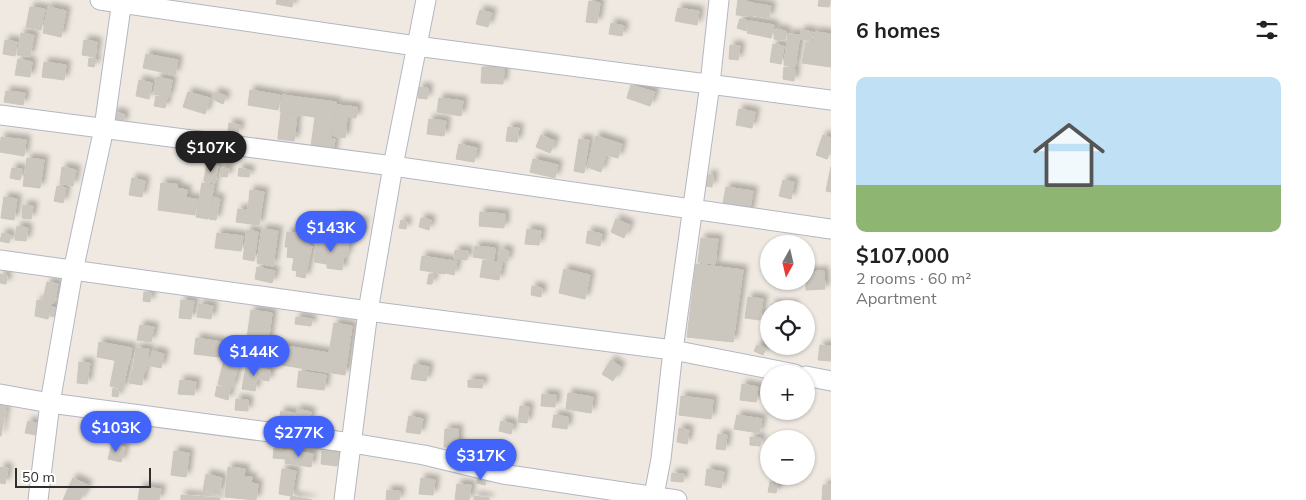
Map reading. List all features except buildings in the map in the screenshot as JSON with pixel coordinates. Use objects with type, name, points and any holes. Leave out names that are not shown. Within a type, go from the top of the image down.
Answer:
[{"type":"street","points":[[100,0],[416,46],[831,100]]},
{"type":"street","points":[[344,500],[368,311],[393,166],[426,0]]},
{"type":"street","points":[[654,498],[662,458],[673,350],[694,208],[719,0]]},
{"type":"street","points":[[38,500],[50,403],[73,271],[104,128],[121,2]]},
{"type":"street","points":[[0,115],[393,166],[694,208],[831,230]]},
{"type":"street","points":[[0,260],[368,311],[673,350],[760,367]]},
{"type":"street","points":[[815,378],[831,381]]},
{"type":"street","points":[[0,394],[50,403],[352,443],[424,455],[503,474],[677,500]]}]
